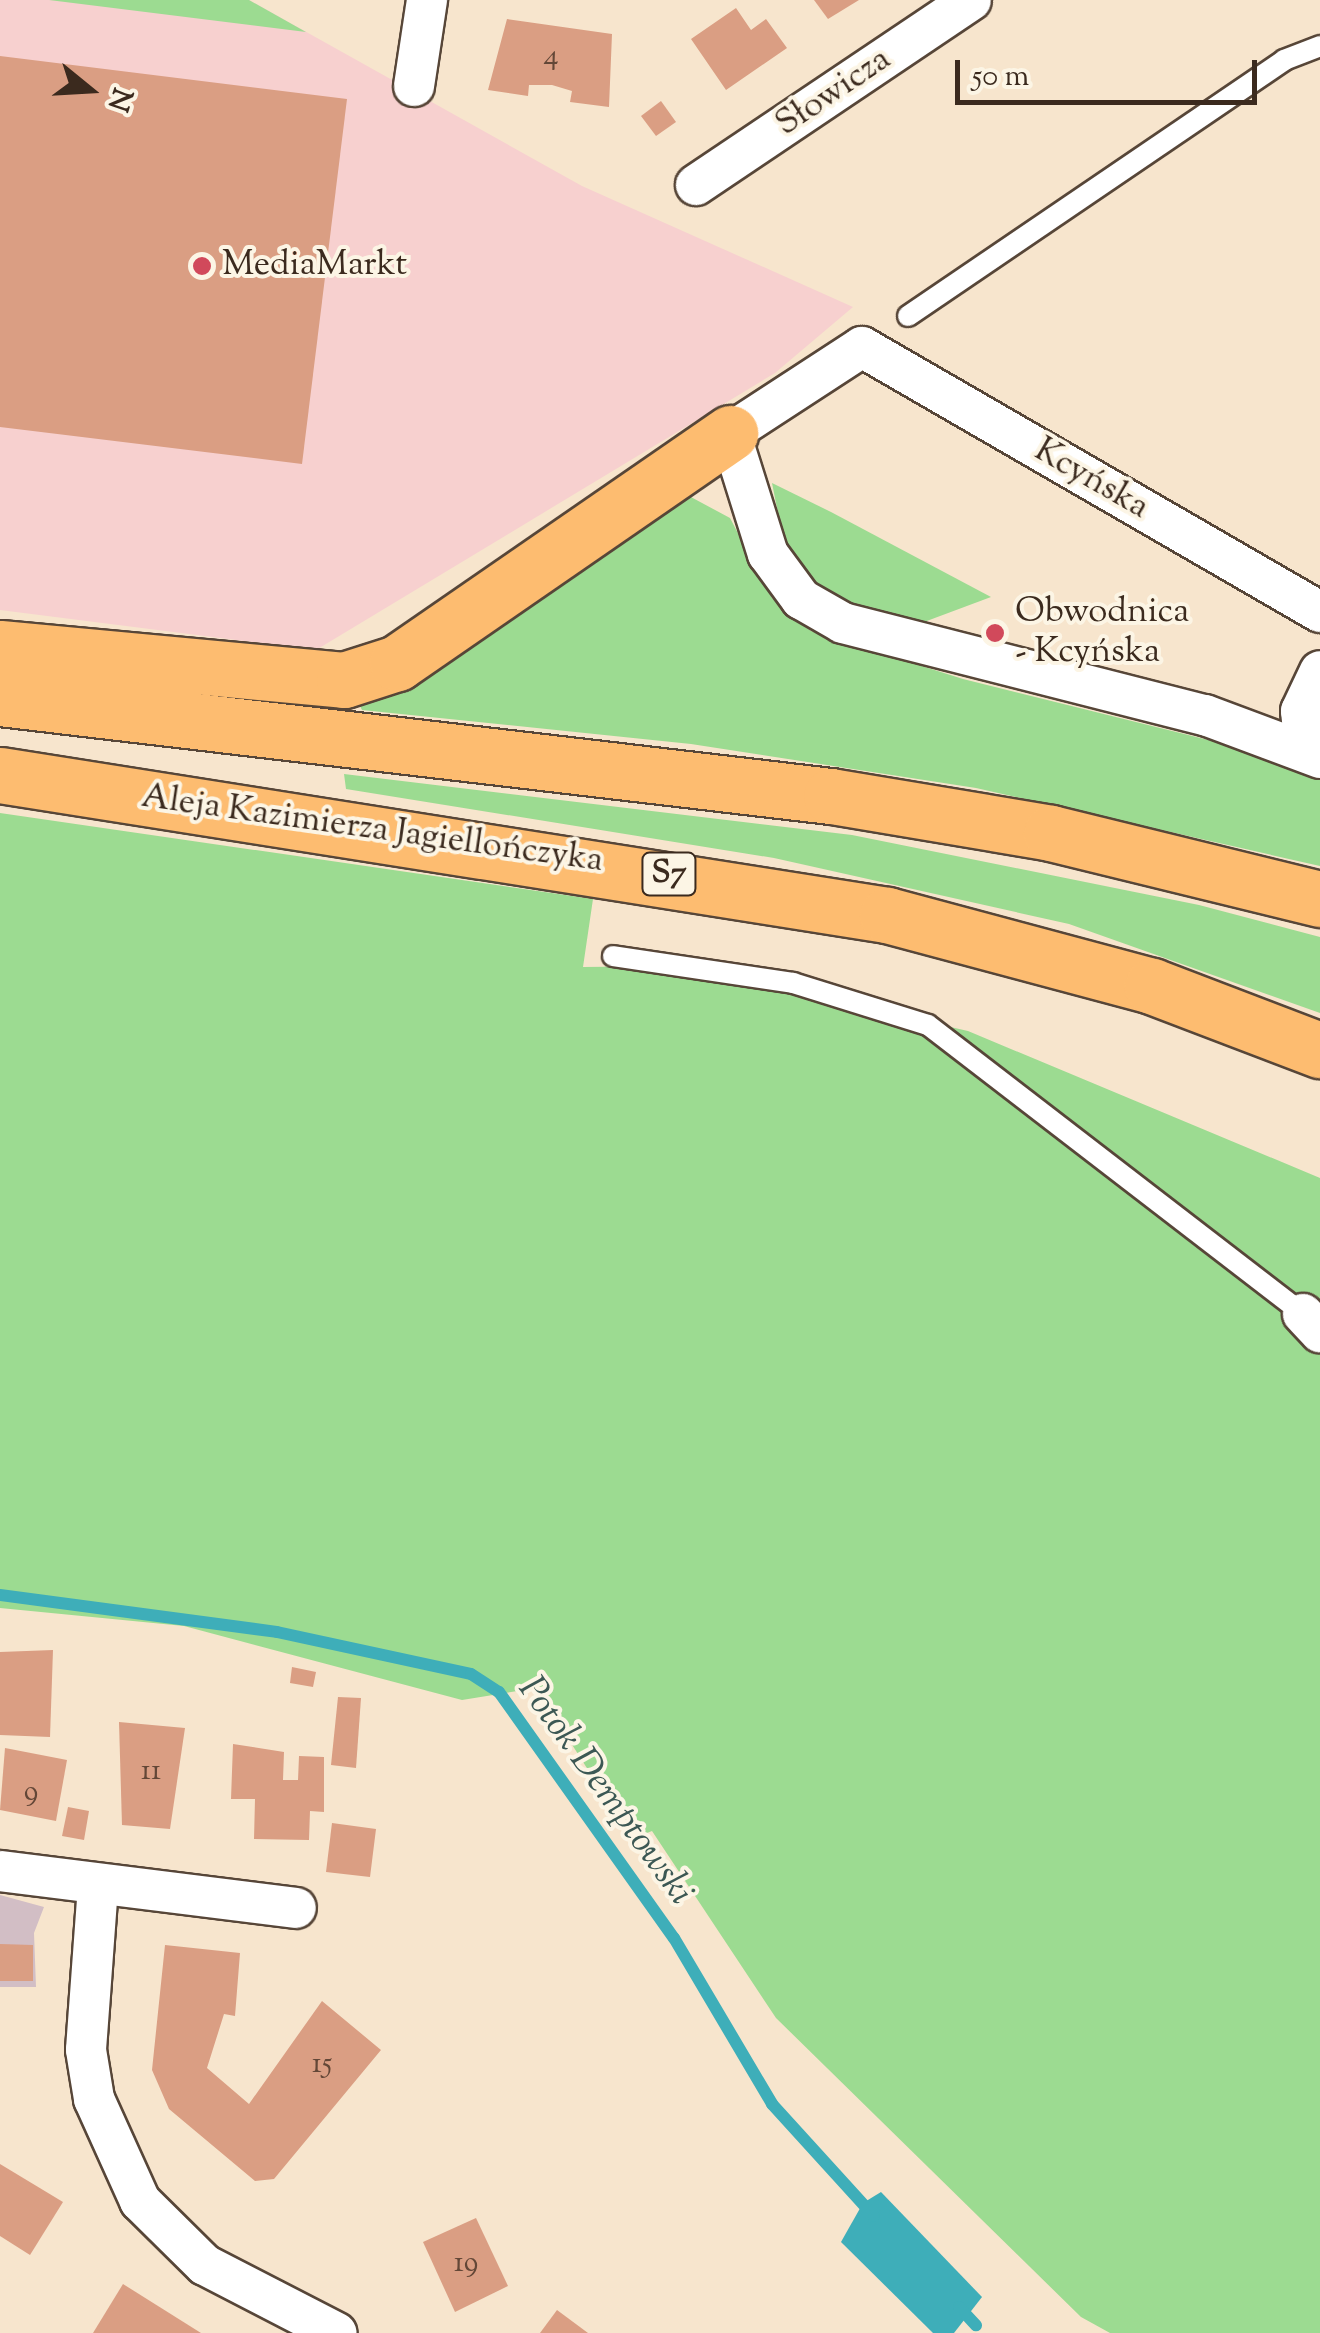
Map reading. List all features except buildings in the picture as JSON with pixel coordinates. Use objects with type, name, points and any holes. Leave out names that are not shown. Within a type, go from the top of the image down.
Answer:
[{"type":"highway","points":[[0,648],[344,680],[397,662],[730,433]]},
{"type":"highway","points":[[0,698],[831,796],[1051,833],[1320,899]]},
{"type":"highway","name":"Aleja Kazimierza Jagiellończyka","points":[[0,775],[578,859],[887,915],[1152,986],[1320,1050]]},
{"type":"street","points":[[414,86],[427,0]]},
{"type":"street","name":"Słowicza","points":[[696,185],[971,0]]},
{"type":"street","name":"Kcyńska","points":[[730,433],[862,347],[1320,612]]},
{"type":"street","points":[[730,433],[768,554],[801,599],[843,623],[1313,754]]},
{"type":"street","points":[[1313,754],[1301,711],[1320,671]]},
{"type":"street","points":[[0,1872],[296,1908]]},
{"type":"street","points":[[98,1886],[86,2050],[94,2098],[140,2201],[204,2265],[337,2333]]},
{"type":"lane","points":[[908,316],[1284,60],[1320,46]]},
{"type":"lane","points":[[613,956],[793,983],[928,1025],[1311,1323]]},
{"type":"shaded area","points":[[0,0],[249,0],[582,186],[853,307],[775,373],[316,650],[0,610]]},
{"type":"shaded area","points":[[0,1895],[44,1907],[34,1933],[36,1987],[0,1987]]},
{"type":"green space","points":[[49,0],[249,0],[306,32]]},
{"type":"green space","points":[[772,483],[991,597],[908,628],[832,603],[786,553]]},
{"type":"green space","points":[[689,496],[730,518],[772,598],[811,631],[963,679],[1289,760],[1320,779],[1320,866],[976,788],[691,744],[362,710],[356,698]]},
{"type":"green space","points":[[344,774],[852,835],[1199,905],[1320,937],[1320,1013],[1069,924],[774,858],[346,789]]},
{"type":"green space","points":[[0,813],[593,899],[583,967],[683,966],[968,1031],[1320,1178],[1320,2333],[1110,2333],[1081,2317],[776,2018],[652,1831],[632,1839],[536,1688],[462,1700],[184,1626],[0,1608]]},
{"type":"water","points":[[881,2192],[982,2297],[954,2333],[933,2333],[841,2242],[863,2203]]},
{"type":"waterway","name":"Potok Demptowski","points":[[0,1595],[277,1632],[471,1674],[499,1692],[674,1938],[772,2104],[874,2216]]},
{"type":"waterway","name":"Potok Demptowski","points":[[959,2307],[976,2325]]},
{"type":"place","name":"MediaMarkt","points":[[202,266]]},
{"type":"place","name":"Obwodnica - Kcyńska","points":[[995,633]]}]
